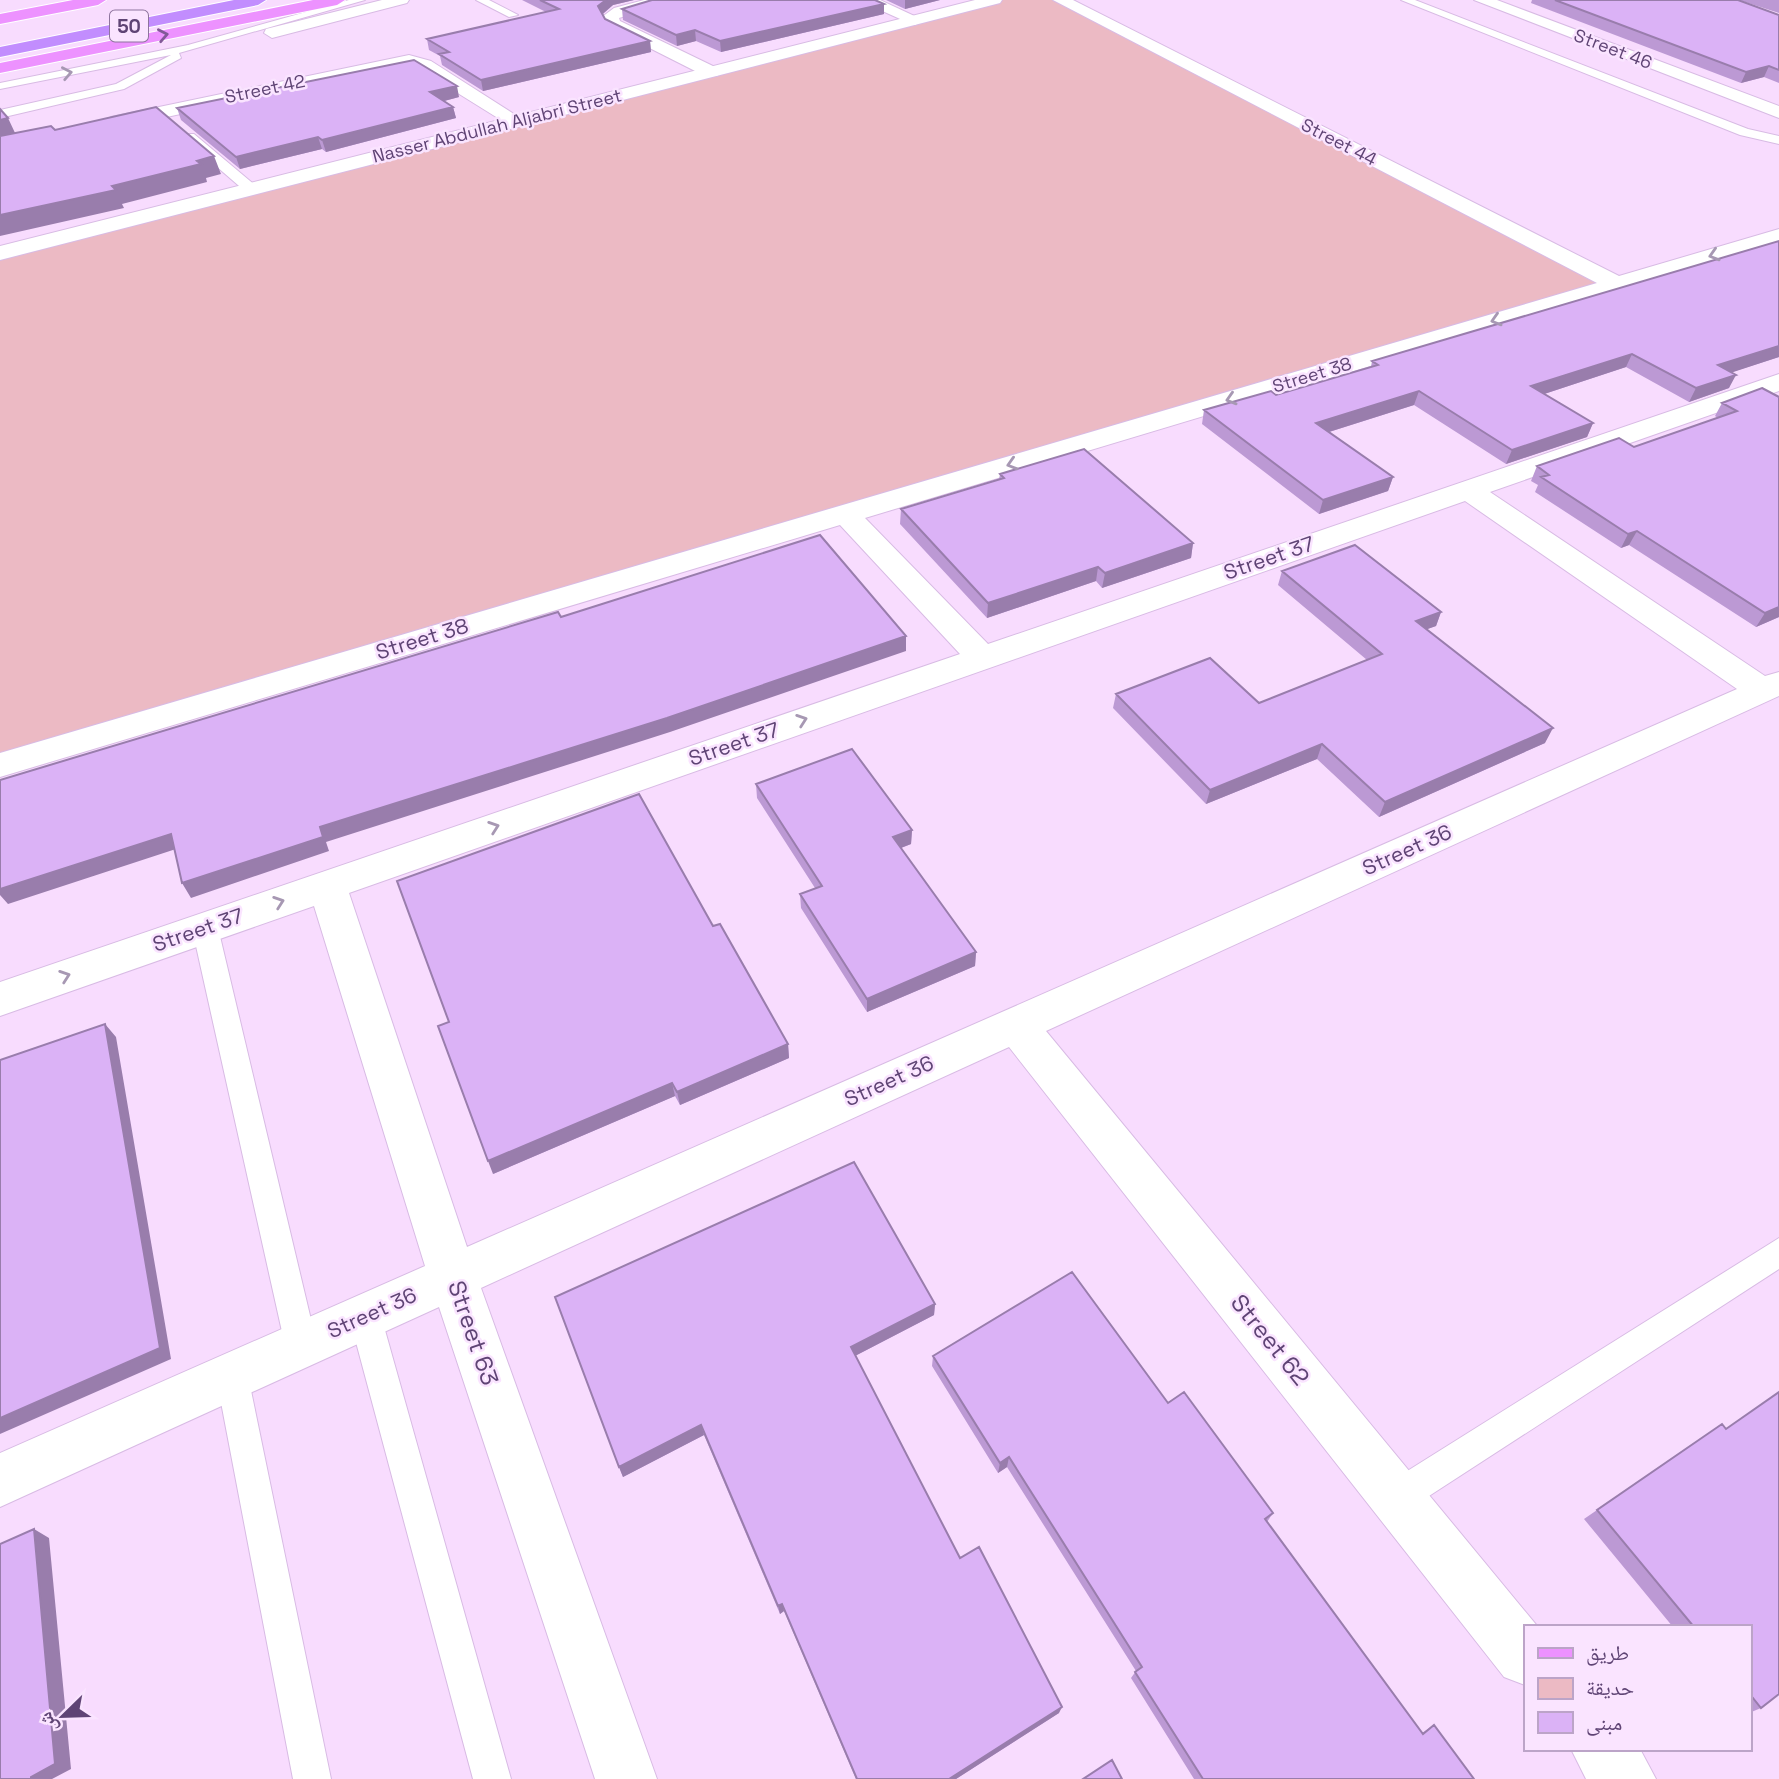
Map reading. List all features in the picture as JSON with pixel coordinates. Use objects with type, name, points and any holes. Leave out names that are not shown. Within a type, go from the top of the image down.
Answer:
[{"type":"highway","name":"50","points":[[0,36],[188,0]]},
{"type":"highway","name":"50","points":[[0,52],[258,0]]},
{"type":"main road","points":[[0,19],[98,0]]},
{"type":"main road","points":[[0,68],[337,0]]},
{"type":"street","points":[[272,33],[401,0]]},
{"type":"street","points":[[663,0],[620,11],[610,17],[614,23],[710,72]]},
{"type":"street","points":[[866,0],[915,20]]},
{"type":"street","name":"Nasser Abdullah Aljabri Street","points":[[0,253],[994,0]]},
{"type":"street","name":"Street 44","points":[[1061,0],[1617,284]]},
{"type":"street","name":"Street 46","points":[[1482,0],[1779,112]]},
{"type":"street","name":"Street 42","points":[[93,126],[170,121],[386,62],[409,61],[425,65],[516,121]]},
{"type":"street","points":[[1745,99],[1779,91]]},
{"type":"street","name":"Street 38","points":[[0,765],[1779,236]]},
{"type":"street","name":"Street 37","points":[[0,999],[1779,382]]},
{"type":"street","points":[[1468,490],[1771,686]]},
{"type":"street","points":[[845,514],[983,658]]},
{"type":"street","name":"Street 36","points":[[0,1480],[1771,686]]},
{"type":"street","name":"Street 63","points":[[327,885],[453,1277],[626,1779]]},
{"type":"street","name":"Street 62","points":[[1016,1025],[1524,1655]]},
{"type":"street","points":[[1603,1751],[1625,1779]]},
{"type":"lane","points":[[0,86],[189,48],[360,0]]},
{"type":"lane","points":[[481,0],[513,15]]},
{"type":"lane","points":[[1406,0],[1744,132],[1779,140]]},
{"type":"lane","points":[[0,114],[120,87],[189,48]]},
{"type":"lane","points":[[170,121],[251,189]]},
{"type":"lane","points":[[205,928],[301,1345]]},
{"type":"lane","points":[[1397,1497],[1779,1252]]},
{"type":"lane","points":[[365,1316],[492,1779]]},
{"type":"lane","points":[[232,1376],[312,1779]]},
{"type":"green space","points":[[994,0],[1061,0],[1617,284],[0,765],[0,253]]},
{"type":"building","points":[[540,0],[606,0],[598,6],[605,19],[650,41],[481,80],[439,54],[449,52],[427,39],[559,9]]},
{"type":"building","points":[[652,0],[875,0],[884,4],[720,41],[695,30],[676,35],[622,9]]},
{"type":"building","points":[[1555,0],[1738,0],[1779,15],[1779,70],[1769,66],[1746,72]]},
{"type":"building","points":[[414,60],[457,86],[430,92],[453,107],[322,140],[318,137],[236,157],[177,108]]},
{"type":"building","points":[[156,107],[214,156],[197,161],[201,164],[112,186],[116,190],[0,215],[0,136],[51,126],[55,130]]},
{"type":"building","points":[[0,109],[8,118],[0,120]]},
{"type":"building","points":[[1779,241],[1779,346],[1718,365],[1736,375],[1696,388],[1632,354],[1531,386],[1593,423],[1512,450],[1419,391],[1316,423],[1393,477],[1323,500],[1204,410],[1271,391],[1276,395],[1378,365],[1372,361]]},
{"type":"building","points":[[1762,388],[1779,397],[1779,607],[1765,613],[1637,531],[1628,534],[1541,477],[1549,475],[1537,466],[1619,438],[1634,447],[1737,411],[1722,403]]},
{"type":"building","points":[[1084,449],[1193,543],[1105,573],[1098,567],[988,603],[901,509],[1004,478],[1000,474]]},
{"type":"building","points":[[820,535],[906,636],[667,718],[320,827],[323,837],[182,883],[171,834],[0,889],[0,780],[558,612],[561,617]]},
{"type":"building","points":[[1355,545],[1441,612],[1416,621],[1553,728],[1385,802],[1322,744],[1210,790],[1116,694],[1210,658],[1259,703],[1382,654],[1282,571]]},
{"type":"building","points":[[852,749],[912,830],[893,837],[976,952],[867,999],[800,894],[822,886],[756,784]]},
{"type":"building","points":[[639,794],[713,926],[720,924],[788,1044],[677,1092],[672,1083],[488,1161],[438,1026],[449,1022],[397,881]]},
{"type":"building","points":[[105,1024],[160,1348],[0,1418],[0,1060]]},
{"type":"building","points":[[854,1162],[935,1304],[851,1347],[960,1558],[979,1547],[1062,1707],[949,1779],[857,1779],[782,1604],[778,1606],[701,1425],[619,1467],[555,1297]]},
{"type":"building","points":[[1072,1272],[1168,1403],[1184,1392],[1273,1513],[1265,1519],[1423,1734],[1434,1725],[1474,1779],[1203,1779],[1135,1672],[1142,1667],[1009,1457],[1000,1463],[933,1356]]},
{"type":"building","points":[[1779,1392],[1779,1694],[1761,1708],[1751,1696],[1751,1625],[1692,1625],[1597,1510],[1722,1424],[1726,1429]]},
{"type":"building","points":[[34,1529],[55,1764],[31,1779],[0,1779],[0,1544]]},
{"type":"building","points":[[1112,1760],[1122,1779],[1083,1779]]}]
